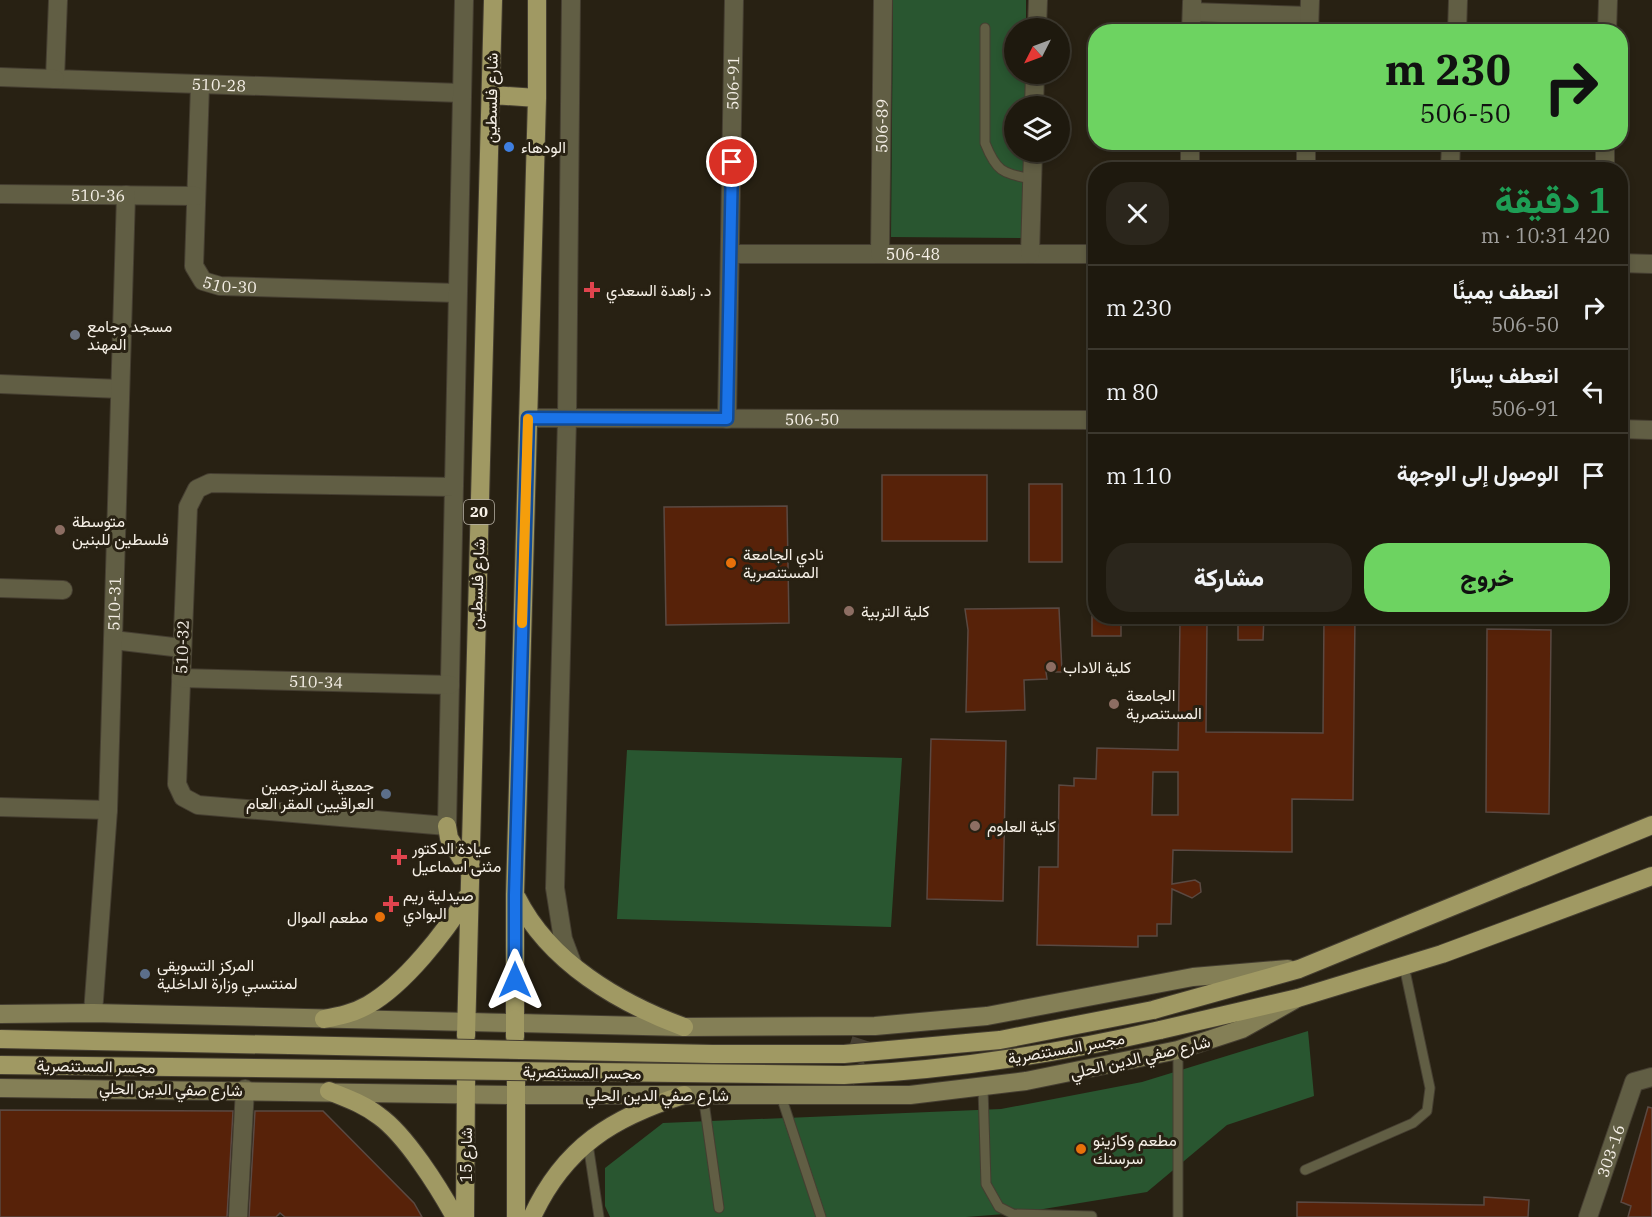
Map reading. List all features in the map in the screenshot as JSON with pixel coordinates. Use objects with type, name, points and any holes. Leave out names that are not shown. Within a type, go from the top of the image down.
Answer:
[{"type":"main road","name":"شارع فلسطين","points":[[466,1030],[493,0]]},
{"type":"main road","points":[[515,1030],[515,895],[537,98],[537,0]]},
{"type":"main road","points":[[492,95],[537,98]]},
{"type":"main road","points":[[1299,969],[1652,825]]},
{"type":"main road","points":[[447,826],[453,848],[469,871]]},
{"type":"main road","name":"شارع صفي الدين الحلي","points":[[1160,1030],[1298,998],[1404,966],[1652,876]]},
{"type":"main road","points":[[324,1018],[348,1014],[369,1005],[387,991],[437,939],[468,895]]},
{"type":"main road","points":[[515,895],[529,922],[593,980],[644,1012],[684,1028]]},
{"type":"main road","name":"مجسر المستنصرية","points":[[0,1039],[713,1054],[834,1054],[922,1049],[1000,1040],[1153,1010],[1299,969]]},
{"type":"main road","name":"مجسر المستنصرية","points":[[0,1065],[844,1075],[924,1070],[1013,1058],[1160,1030]]},
{"type":"main road","name":"شارع 15","points":[[465,1217],[466,1086]]},
{"type":"main road","points":[[516,1088],[516,1217]]},
{"type":"main road","points":[[329,1091],[363,1105],[382,1117],[424,1169],[455,1217]]},
{"type":"main road","points":[[532,1217],[555,1176],[588,1141],[643,1108],[684,1095]]},
{"type":"street","points":[[55,79],[58,0]]},
{"type":"street","points":[[447,826],[464,0]]},
{"type":"street","points":[[571,0],[567,419],[555,888],[563,939],[572,963]]},
{"type":"street","name":"506-91","points":[[727,419],[734,0]]},
{"type":"street","name":"506-89","points":[[880,254],[882,0]]},
{"type":"street","points":[[1037,18],[1038,0]]},
{"type":"street","points":[[1456,24],[1458,0]]},
{"type":"street","points":[[1607,24],[1608,0]]},
{"type":"street","points":[[1191,24],[1192,6],[1309,16]]},
{"type":"street","name":"510-28","points":[[0,77],[461,93]]},
{"type":"street","name":"510-30","points":[[200,85],[194,266],[203,281],[220,286],[457,293]]},
{"type":"street","points":[[1030,254],[1033,162]]},
{"type":"street","name":"510-36","points":[[0,194],[196,196]]},
{"type":"street","name":"510-31","points":[[93,1013],[108,810],[126,195]]},
{"type":"street","name":"506-48","points":[[730,254],[1088,254]]},
{"type":"street","points":[[1628,263],[1652,264]]},
{"type":"street","points":[[0,384],[120,389]]},
{"type":"street","name":"506-50","points":[[528,418],[1088,420]]},
{"type":"street","points":[[1628,429],[1652,430]]},
{"type":"street","name":"510-32","points":[[447,826],[198,805],[183,797],[177,784],[188,507],[197,489],[210,483],[454,487]]},
{"type":"street","points":[[0,588],[63,590]]},
{"type":"street","points":[[113,640],[182,648]]},
{"type":"street","name":"510-34","points":[[181,678],[450,685]]},
{"type":"street","points":[[0,807],[108,810]]},
{"type":"street","points":[[0,1014],[93,1013],[324,1018],[466,1030],[875,1026],[987,1016],[1194,977],[1299,969]]},
{"type":"street","name":"شارع صفي الدين الحلي","points":[[0,1088],[329,1091],[466,1086],[684,1095],[879,1096],[983,1088],[1115,1065],[1178,1050],[1242,1029],[1298,998]]},
{"type":"street","points":[[861,1039],[875,1026]]},
{"type":"street","name":"303-16","points":[[1587,1217],[1634,1082],[1652,1077]]},
{"type":"street","points":[[862,1083],[879,1096]]},
{"type":"street","points":[[238,1217],[245,1089]]},
{"type":"lane","points":[[985,28],[985,143],[991,159],[1004,174],[1032,179]]},
{"type":"lane","points":[[1305,1170],[1413,1123],[1427,1111],[1430,1088],[1404,966]]},
{"type":"lane","points":[[1178,1050],[1178,1217]]},
{"type":"lane","points":[[983,1088],[986,1184],[999,1207],[1013,1215],[1092,1216]]},
{"type":"lane","points":[[703,1095],[719,1208]]},
{"type":"lane","points":[[781,1096],[821,1217]]},
{"type":"lane","points":[[588,1141],[599,1217]]},
{"type":"green space","points":[[893,0],[1026,0],[1026,18],[1004,18],[1004,84],[1025,84],[1025,96],[1004,96],[1004,162],[1024,162],[1022,238],[891,237]]},
{"type":"green space","points":[[627,750],[902,758],[891,927],[617,919]]},
{"type":"green space","points":[[1308,1031],[1314,1096],[1227,1125],[1147,1192],[1019,1213],[966,1217],[610,1217],[605,1206],[605,1168],[663,1123],[1001,1109],[1142,1082]]},
{"type":"building","points":[[882,475],[987,475],[987,541],[882,541]]},
{"type":"building","points":[[1029,484],[1062,484],[1062,562],[1029,562]]},
{"type":"building","points":[[787,506],[789,623],[666,625],[664,507]]},
{"type":"building","points":[[1059,608],[1062,672],[1046,672],[1047,679],[1024,680],[1025,710],[966,712],[968,630],[965,609]]},
{"type":"building","points":[[1092,624],[1121,624],[1121,636],[1092,636]]},
{"type":"building","points":[[1180,624],[1207,624],[1206,732],[1323,733],[1324,624],[1355,624],[1353,800],[1292,799],[1292,852],[1173,850],[1172,884],[1195,880],[1200,883],[1201,892],[1192,898],[1172,889],[1171,924],[1157,924],[1157,936],[1138,936],[1138,947],[1037,945],[1039,867],[1058,867],[1059,785],[1074,786],[1074,778],[1096,779],[1097,748],[1178,750]],"holes":[[[1153,772],[1178,772],[1178,815],[1152,815]]]},
{"type":"building","points":[[1238,624],[1264,624],[1263,640],[1238,640]]},
{"type":"building","points":[[1487,629],[1551,630],[1549,814],[1486,812]]},
{"type":"building","points":[[931,739],[1006,741],[1003,901],[927,899]]},
{"type":"building","points":[[1648,1107],[1652,1108],[1652,1217],[1628,1217],[1631,1206],[1621,1202]]},
{"type":"building","points":[[0,1110],[233,1111],[227,1217],[0,1217]]},
{"type":"building","points":[[255,1111],[323,1111],[414,1203],[422,1217],[285,1217],[280,1213],[276,1217],[249,1217]]},
{"type":"building","points":[[1484,1197],[1529,1200],[1528,1217],[1297,1217],[1297,1202],[1484,1205]]},
{"type":"tunnel","points":[[861,1039],[854,1061],[862,1083]]},
{"type":"slow traffic","points":[[522,623],[528,419]]},
{"type":"place","name":"الودهاء","points":[[509,147]]},
{"type":"place","name":"د. زاهدة السعدي","points":[[592,290]]},
{"type":"place","name":"مسجد وجامع المهند","points":[[75,335]]},
{"type":"place","name":"متوسطة فلسطين للبنين","points":[[60,530]]},
{"type":"place","name":"نادي الجامعة المستنصرية","points":[[731,563]]},
{"type":"place","name":"كلية التربية","points":[[849,611]]},
{"type":"place","name":"كلية الاداب","points":[[1051,667]]},
{"type":"place","name":"الجامعة المستنصرية","points":[[1114,704]]},
{"type":"place","name":"جمعية المترجمين العراقيين المقر العام","points":[[386,794]]},
{"type":"place","name":"كلية العلوم","points":[[975,826]]},
{"type":"place","name":"عيادة الدكتور مثنى اسماعيل","points":[[399,857]]},
{"type":"place","name":"صيدلية ريم البوادي","points":[[391,904]]},
{"type":"place","name":"مطعم الموال","points":[[380,917]]},
{"type":"place","name":"المركز التسويقي لمنتسبي وزارة الداخلية","points":[[145,974]]},
{"type":"place","name":"مطعم وكازينو سرسنك","points":[[1081,1149]]},
{"type":"route","points":[[515,980],[515,895],[528,418],[727,419],[732,162]]}]
